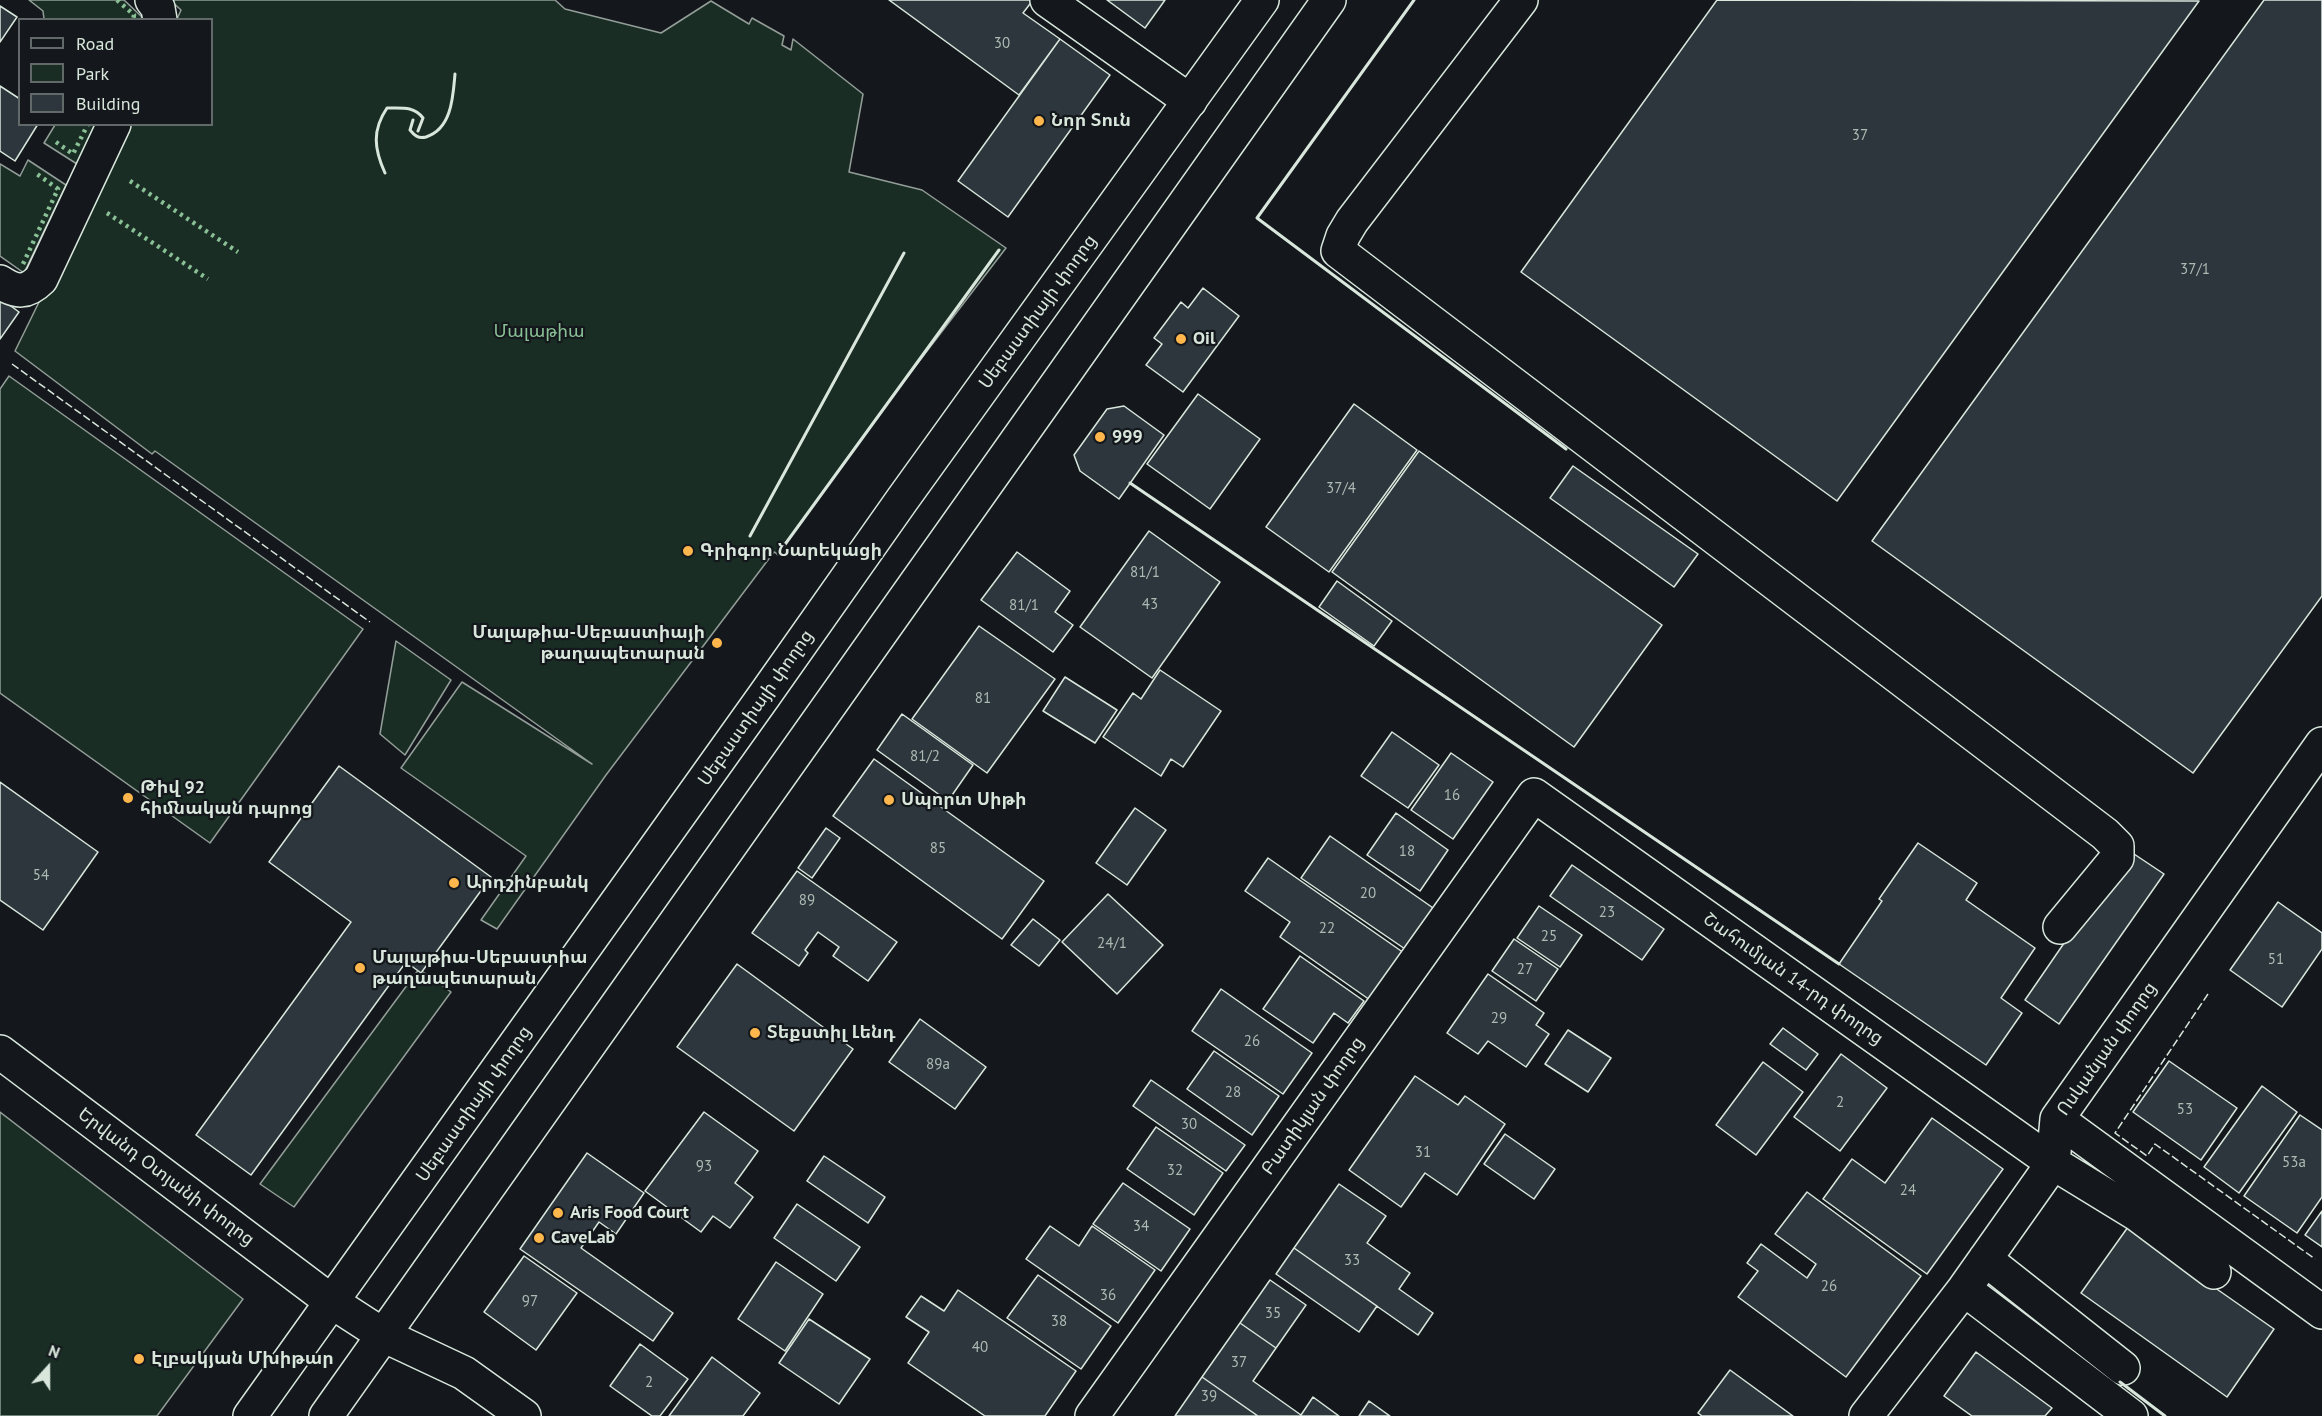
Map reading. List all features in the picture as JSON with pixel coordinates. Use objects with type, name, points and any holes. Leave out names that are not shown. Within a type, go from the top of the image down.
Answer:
[{"type":"main road","points":[[152,0],[158,8],[160,18]]},
{"type":"main road","points":[[1047,0],[1190,101]]},
{"type":"main road","name":"Սեբաստիայի փողոց","points":[[250,1416],[765,696],[902,500],[1262,0]]},
{"type":"main road","points":[[326,1416],[1329,0]]},
{"type":"main road","points":[[1521,0],[1352,221],[1343,236],[1338,252],[2105,834],[2117,846],[2117,858],[2060,927]]},
{"type":"main road","points":[[0,282],[19,291],[32,289],[41,279],[113,126]]},
{"type":"main road","name":"Ոսկանյան փողոց","points":[[2053,1163],[2057,1119],[2322,744]]},
{"type":"main road","name":"Շահումյան 14-րդ փողոց","points":[[1534,795],[2053,1163],[2138,1215],[2214,1272]]},
{"type":"main road","name":"Բատիկյան փողոց","points":[[1092,1416],[1534,795]]},
{"type":"main road","name":"Երվանդ Օտյանի փողոց","points":[[0,1052],[332,1302],[383,1335],[464,1373],[524,1416]]},
{"type":"main road","points":[[2057,1119],[2322,1312]]},
{"type":"main road","points":[[1866,1416],[1964,1289],[2053,1163]]},
{"type":"main road","points":[[1985,1259],[2123,1368]]},
{"type":"main road","points":[[1964,1289],[2131,1416]]},
{"type":"green space","points":[[29,0],[124,0],[142,17],[44,18],[43,11]]},
{"type":"green space","name":"Մալաթիա","points":[[170,0],[555,0],[565,9],[661,33],[711,1],[749,24],[752,18],[784,36],[782,45],[791,50],[793,39],[863,94],[849,172],[922,190],[1006,248],[891,398],[778,554],[774,552],[606,775],[497,929],[481,920],[526,856],[401,768],[462,682],[592,764],[155,451],[152,454],[15,351],[126,126],[213,126],[213,18],[177,18],[181,10]]},
{"type":"green space","points":[[54,126],[96,126],[77,164],[44,143]]},
{"type":"green space","points":[[28,160],[66,185],[24,273],[0,256],[0,164],[20,176]]},
{"type":"green space","name":"Թիվ 92 հիմնական դպրոց","points":[[9,376],[363,629],[210,843],[0,693],[0,389]]},
{"type":"green space","points":[[396,641],[451,680],[405,755],[380,734]]},
{"type":"green space","points":[[419,969],[451,992],[294,1207],[260,1184]]},
{"type":"green space","points":[[0,1112],[243,1299],[157,1416],[0,1416]]},
{"type":"building","points":[[889,0],[1033,0],[1023,13],[1060,39],[1019,95]]},
{"type":"building","points":[[1107,0],[1165,0],[1145,28]]},
{"type":"building","points":[[1717,0],[2199,1],[1837,501],[1521,272]]},
{"type":"building","points":[[2264,0],[2322,0],[2322,596],[2193,773],[1872,541]]},
{"type":"building","points":[[0,6],[17,17],[0,42]]},
{"type":"building","name":"Նոր Տուն","points":[[1060,39],[1110,75],[1008,217],[958,181]]},
{"type":"building","points":[[0,86],[18,98],[18,126],[37,126],[15,161],[0,151]]},
{"type":"building","points":[[1203,288],[1239,316],[1183,392],[1146,365],[1162,344],[1154,338],[1181,302],[1188,308]]},
{"type":"building","points":[[0,298],[19,312],[0,339]]},
{"type":"building","points":[[1198,394],[1260,439],[1210,509],[1147,464]]},
{"type":"building","points":[[1354,404],[1417,450],[1329,572],[1266,527]]},
{"type":"building","points":[[1124,406],[1164,435],[1119,499],[1080,471],[1074,455],[1107,409]]},
{"type":"building","points":[[1419,451],[1662,625],[1574,747],[1332,572]]},
{"type":"building","points":[[1573,466],[1698,554],[1674,587],[1550,498]]},
{"type":"building","points":[[1149,531],[1220,582],[1152,678],[1080,627]]},
{"type":"building","points":[[1017,552],[1070,591],[1055,612],[1073,625],[1053,652],[981,600]]},
{"type":"building","points":[[1337,581],[1392,621],[1374,646],[1319,607]]},
{"type":"building","points":[[979,626],[1055,679],[987,773],[912,719]]},
{"type":"building","points":[[1160,670],[1221,711],[1183,767],[1171,759],[1161,776],[1103,737],[1133,693],[1141,699]]},
{"type":"building","points":[[1065,677],[1117,710],[1095,743],[1043,711]]},
{"type":"building","points":[[902,714],[973,765],[948,801],[877,750]]},
{"type":"building","points":[[1392,732],[1439,765],[1408,808],[1361,776]]},
{"type":"building","points":[[1451,753],[1493,782],[1453,839],[1411,810]]},
{"type":"building","points":[[874,759],[1044,881],[1002,939],[833,816]]},
{"type":"building","name":"Մալաթիա-Սեբաստիա թաղապետարան","points":[[339,766],[491,877],[421,973],[406,962],[251,1175],[196,1135],[351,922],[269,862]]},
{"type":"building","points":[[0,782],[98,852],[43,930],[0,900]]},
{"type":"building","points":[[1135,808],[1166,830],[1127,885],[1096,863]]},
{"type":"building","points":[[1396,813],[1448,850],[1420,891],[1367,855]]},
{"type":"building","points":[[826,828],[840,838],[812,878],[798,868]]},
{"type":"building","points":[[1330,836],[1436,910],[1408,951],[1301,878]]},
{"type":"building","points":[[1918,843],[1977,883],[1966,900],[2035,948],[2001,998],[2022,1013],[1986,1065],[1839,964],[1882,901],[1879,899]]},
{"type":"building","points":[[2128,850],[2164,874],[2059,1024],[2025,1000]]},
{"type":"building","points":[[1268,858],[1404,953],[1370,1000],[1280,937],[1290,922],[1245,891]]},
{"type":"building","points":[[1572,865],[1664,929],[1642,960],[1550,896]]},
{"type":"building","points":[[797,871],[897,942],[868,981],[833,956],[839,947],[818,932],[805,950],[808,953],[799,966],[752,933]]},
{"type":"building","points":[[1108,894],[1163,945],[1117,994],[1062,942]]},
{"type":"building","points":[[2278,902],[2322,933],[2322,949],[2282,1007],[2230,970]]},
{"type":"building","points":[[1539,906],[1582,935],[1560,967],[1517,938]]},
{"type":"building","points":[[1033,919],[1060,940],[1039,966],[1011,945]]},
{"type":"building","points":[[1514,939],[1558,969],[1536,1001],[1492,971]]},
{"type":"building","points":[[1300,956],[1364,1001],[1348,1023],[1334,1013],[1313,1043],[1263,1009]]},
{"type":"building","points":[[737,964],[853,1049],[794,1131],[677,1047]]},
{"type":"building","points":[[1488,974],[1544,1013],[1536,1025],[1549,1034],[1526,1067],[1488,1041],[1478,1054],[1447,1033]]},
{"type":"building","points":[[1221,989],[1312,1053],[1283,1094],[1192,1031]]},
{"type":"building","points":[[920,1019],[986,1067],[955,1109],[889,1062]]},
{"type":"building","points":[[1783,1028],[1818,1054],[1806,1070],[1770,1044]]},
{"type":"building","points":[[1568,1030],[1611,1058],[1588,1092],[1545,1064]]},
{"type":"building","points":[[1214,1051],[1279,1096],[1252,1135],[1187,1089]]},
{"type":"building","points":[[1841,1054],[1887,1088],[1840,1151],[1794,1117]]},
{"type":"building","points":[[2169,1061],[2237,1108],[2201,1160],[2133,1112]]},
{"type":"building","points":[[1763,1062],[1803,1092],[1756,1155],[1716,1125]]},
{"type":"building","points":[[1415,1076],[1458,1105],[1465,1096],[1505,1124],[1457,1195],[1425,1173],[1401,1207],[1349,1170]]},
{"type":"building","points":[[1151,1080],[1245,1145],[1226,1171],[1133,1106]]},
{"type":"building","points":[[2262,1086],[2297,1112],[2239,1193],[2204,1167]]},
{"type":"building","points":[[704,1112],[758,1151],[735,1183],[753,1197],[730,1228],[713,1216],[701,1232],[645,1191]]},
{"type":"building","points":[[2300,1115],[2322,1130],[2322,1197],[2297,1233],[2244,1196]]},
{"type":"building","points":[[1932,1118],[2003,1169],[1927,1274],[1823,1199],[1852,1159],[1885,1183]]},
{"type":"building","points":[[1156,1127],[1223,1173],[1194,1215],[1127,1169]]},
{"type":"building","points":[[1505,1134],[1555,1169],[1534,1199],[1484,1164]]},
{"type":"building","points":[[587,1153],[644,1193],[616,1234],[599,1222],[581,1248],[673,1313],[653,1341],[520,1249]]},
{"type":"building","points":[[824,1156],[885,1197],[868,1223],[807,1181]]},
{"type":"building","points":[[1123,1183],[1190,1229],[1161,1271],[1093,1224]]},
{"type":"building","points":[[1339,1184],[1386,1216],[1367,1243],[1410,1273],[1399,1289],[1433,1313],[1418,1335],[1294,1248]]},
{"type":"building","points":[[1807,1192],[1921,1276],[1846,1377],[1738,1297],[1758,1271],[1747,1263],[1761,1244],[1807,1278],[1816,1264],[1775,1234]]},
{"type":"building","points":[[797,1204],[860,1247],[836,1281],[774,1238]]},
{"type":"building","points":[[2322,1211],[2322,1247],[2305,1235]]},
{"type":"building","points":[[1050,1226],[1079,1246],[1092,1226],[1155,1270],[1118,1323],[1026,1259]]},
{"type":"building","points":[[2128,1227],[2274,1329],[2227,1397],[2081,1293]]},
{"type":"building","points":[[1294,1248],[1377,1306],[1359,1332],[1276,1274]]},
{"type":"building","points":[[524,1256],[577,1293],[536,1350],[484,1312]]},
{"type":"building","points":[[776,1262],[823,1294],[785,1351],[738,1319]]},
{"type":"building","points":[[1038,1275],[1111,1326],[1081,1369],[1007,1318]]},
{"type":"building","points":[[1270,1280],[1306,1305],[1276,1348],[1240,1323]]},
{"type":"building","points":[[958,1290],[1076,1371],[1045,1416],[985,1416],[908,1363],[929,1332],[906,1317],[921,1296],[944,1311]]},
{"type":"building","points":[[809,1319],[870,1359],[839,1404],[779,1363]]},
{"type":"building","points":[[1240,1323],[1276,1348],[1253,1381],[1301,1415],[1313,1397],[1339,1416],[1258,1416],[1202,1377]]},
{"type":"building","points":[[640,1344],[688,1379],[660,1416],[652,1416],[610,1386]]},
{"type":"building","points":[[1976,1352],[2052,1408],[2045,1416],[1972,1416],[1944,1396]]},
{"type":"building","points":[[712,1357],[760,1393],[743,1416],[669,1416]]},
{"type":"building","points":[[1730,1370],[1793,1416],[1702,1416],[1698,1413]]},
{"type":"building","points":[[1202,1377],[1258,1416],[1175,1416]]},
{"type":"building","points":[[1369,1401],[1390,1416],[1359,1416]]},
{"type":"hedge","points":[[117,0],[134,15],[133,18]]},
{"type":"hedge","points":[[56,142],[73,154],[87,126]]},
{"type":"hedge","points":[[23,264],[58,189],[37,174]]},
{"type":"hedge","points":[[130,181],[238,252]]},
{"type":"hedge","points":[[107,213],[208,279]]},
{"type":"fence","points":[[12,364],[370,622]]},
{"type":"fence","points":[[2208,994],[2115,1133],[2147,1156],[2155,1144],[2315,1259]]},
{"type":"wall","points":[[1414,0],[1257,218],[1566,449]]},
{"type":"wall","points":[[413,120],[410,130],[418,137],[426,137],[441,127],[450,111],[455,74]]},
{"type":"wall","points":[[385,173],[376,140],[379,124],[387,108],[407,108],[416,111],[423,118],[418,131]]},
{"type":"wall","points":[[778,554],[999,250]]},
{"type":"wall","points":[[750,536],[904,253]]},
{"type":"wall","points":[[1130,483],[1839,964]]},
{"type":"wall","points":[[2120,1382],[2165,1416]]},
{"type":"place","name":"Նոր Տուն","points":[[1039,121]]},
{"type":"place","name":"Oil","points":[[1181,339]]},
{"type":"place","name":"999","points":[[1100,437]]},
{"type":"place","name":"Գրիգոր Նարեկացի","points":[[688,551]]},
{"type":"place","name":"Մալաթիա-Սեբաստիայի թաղապետարան","points":[[717,643]]},
{"type":"place","name":"Թիվ 92 հիմնական դպրոց","points":[[128,798]]},
{"type":"place","name":"Սպորտ Սիթի","points":[[889,800]]},
{"type":"place","name":"Արդշինբանկ","points":[[454,883]]},
{"type":"place","name":"Մալաթիա-Սեբաստիա թաղապետարան","points":[[360,968]]},
{"type":"place","name":"Տեքստիլ Լենդ","points":[[755,1033]]},
{"type":"place","name":"Aris Food Court","points":[[558,1213]]},
{"type":"place","name":"CaveLab","points":[[539,1238]]},
{"type":"place","name":"Էլբակյան Մխիթար","points":[[139,1359]]}]
